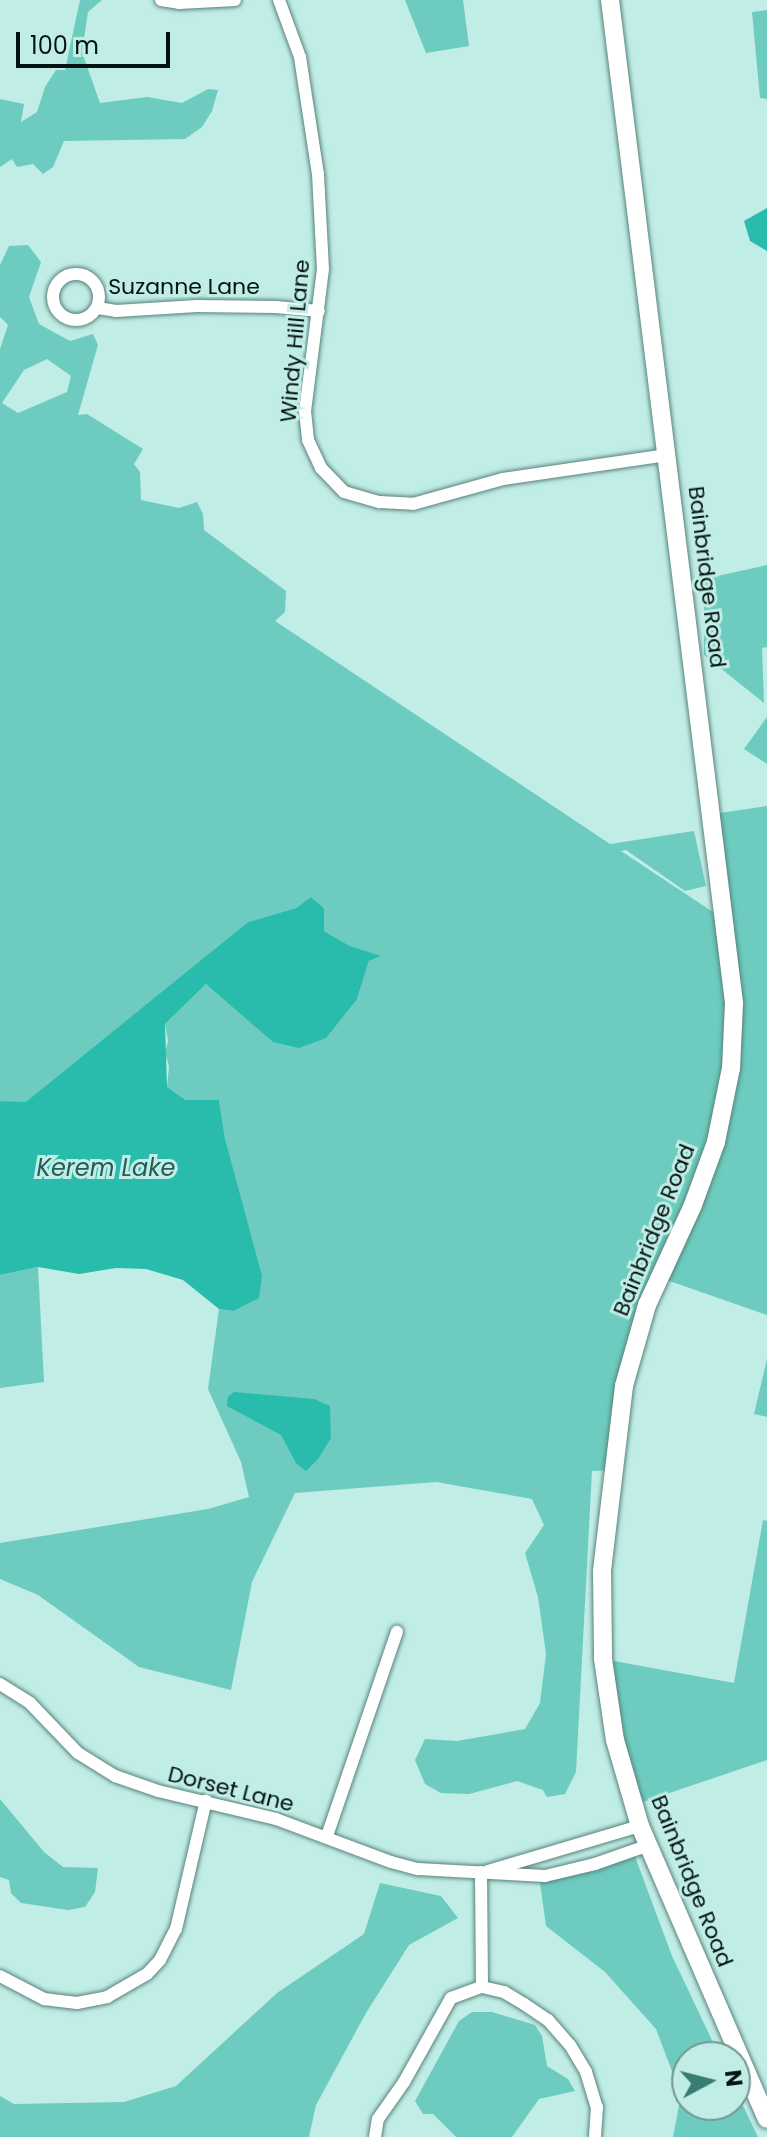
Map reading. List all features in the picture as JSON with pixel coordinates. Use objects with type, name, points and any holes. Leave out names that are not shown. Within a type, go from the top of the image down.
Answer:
[{"type":"street","points":[[161,0],[179,3],[235,0]]},
{"type":"street","name":"Windy Hill Lane","points":[[279,0],[300,57],[311,115],[321,224],[319,311],[305,411],[308,440],[321,468],[344,492],[380,502],[413,504],[503,479],[667,455]]},
{"type":"street","name":"Bainbridge Road","points":[[610,0],[731,957],[734,1016],[731,1068],[716,1142],[693,1205],[657,1276],[630,1359],[605,1540],[603,1659],[615,1740],[640,1826],[767,2119]]},
{"type":"street","name":"Suzanne Lane","points":[[98,308],[116,311],[220,306],[319,311]]},
{"type":"street","points":[[327,1836],[397,1632]]},
{"type":"street","name":"Dorset Lane","points":[[0,1684],[30,1703],[95,1766],[135,1785],[206,1800],[327,1836],[391,1862],[418,1869],[545,1876],[649,1845]]},
{"type":"street","points":[[0,1976],[44,1999],[77,2003],[120,1992],[147,1974],[165,1953],[176,1929],[206,1800]]},
{"type":"street","name":"Dorset Lane","points":[[481,1872],[569,1850],[640,1826]]},
{"type":"street","points":[[569,1850],[574,1869]]},
{"type":"street","points":[[481,1872],[482,1987]]},
{"type":"street","points":[[375,2137],[378,2119],[404,2082],[451,1998],[482,1987],[504,1992],[524,2004],[548,2020],[570,2045],[586,2072],[597,2107],[595,2137]]},
{"type":"shaded area","points":[[80,0],[102,0],[88,12],[82,52],[100,103],[147,97],[182,103],[208,89],[218,90],[212,111],[202,127],[185,139],[64,141],[53,167],[43,174],[33,164],[17,167],[12,159],[0,167],[0,99],[24,104],[21,122],[37,112],[45,87],[56,70],[65,70]]},
{"type":"shaded area","points":[[405,0],[463,0],[469,46],[426,53]]},
{"type":"shaded area","points":[[767,10],[767,99],[760,98],[752,12]]},
{"type":"shaded area","points":[[28,245],[41,262],[29,297],[39,324],[70,341],[93,334],[98,345],[78,415],[87,414],[143,449],[134,464],[140,472],[141,500],[179,508],[197,502],[203,514],[204,530],[286,591],[285,612],[275,621],[610,844],[694,831],[706,886],[685,891],[626,850],[621,851],[725,920],[713,814],[767,806],[767,1315],[658,1277],[614,1470],[592,1471],[576,1772],[565,1794],[547,1797],[543,1790],[517,1781],[469,1794],[441,1793],[425,1784],[415,1760],[425,1739],[457,1741],[525,1729],[540,1703],[546,1654],[538,1597],[525,1553],[544,1525],[532,1499],[436,1482],[295,1493],[252,1582],[231,1690],[139,1667],[38,1595],[0,1579],[0,1543],[208,1509],[249,1497],[241,1462],[208,1389],[219,1309],[233,1311],[225,1139],[219,1100],[186,1100],[167,1087],[169,1066],[165,1053],[168,1041],[165,1024],[206,984],[236,1006],[357,999],[369,961],[380,956],[350,946],[324,931],[324,908],[311,897],[296,908],[248,922],[26,1103],[0,1101],[0,349],[8,325],[0,317],[0,265],[9,246]],"holes":[[[47,359],[71,376],[67,392],[18,413],[2,403],[24,370]]]},
{"type":"shaded area","points":[[767,565],[767,647],[762,648],[764,703],[704,655],[704,579]]},
{"type":"shaded area","points":[[767,717],[767,764],[744,749]]},
{"type":"shaded area","points":[[38,1267],[44,1382],[0,1388],[0,1275]]},
{"type":"shaded area","points":[[767,1359],[767,1417],[754,1414]]},
{"type":"shaded area","points":[[763,1520],[767,1521],[767,1760],[634,1805],[603,1659],[734,1683]]},
{"type":"shaded area","points":[[0,1799],[44,1852],[63,1867],[98,1868],[95,1892],[85,1907],[68,1910],[21,1903],[11,1893],[9,1880],[0,1877]]},
{"type":"shaded area","points":[[633,1851],[672,1956],[712,2041],[671,2041],[671,2069],[656,2029],[605,1972],[546,1926],[539,1876]]},
{"type":"shaded area","points":[[380,1883],[441,1896],[458,1918],[409,1945],[366,2013],[316,2105],[309,2137],[0,2137],[0,2096],[14,2104],[124,2102],[176,2086],[277,1993],[364,1934]]},
{"type":"shaded area","points":[[472,2012],[492,2012],[535,2025],[542,2036],[547,2066],[568,2079],[575,2091],[539,2099],[512,2137],[456,2137],[433,2114],[423,2114],[415,2101],[459,2021]]},
{"type":"shaded area","points":[[676,2121],[750,2121],[758,2137],[673,2137]]},
{"type":"water","points":[[767,208],[767,251],[750,241],[744,221]]},
{"type":"water","name":"Kerem Lake","points":[[311,897],[324,908],[324,931],[350,946],[381,956],[369,961],[357,999],[326,1038],[299,1048],[273,1042],[206,984],[165,1024],[167,1087],[186,1100],[219,1100],[225,1139],[262,1276],[259,1298],[233,1311],[219,1309],[183,1280],[146,1269],[116,1268],[79,1274],[38,1267],[0,1275],[0,1101],[26,1102],[248,922],[296,908]]},
{"type":"water","points":[[234,1392],[314,1399],[330,1406],[331,1438],[318,1459],[306,1471],[296,1463],[281,1435],[227,1406],[228,1397]]}]
